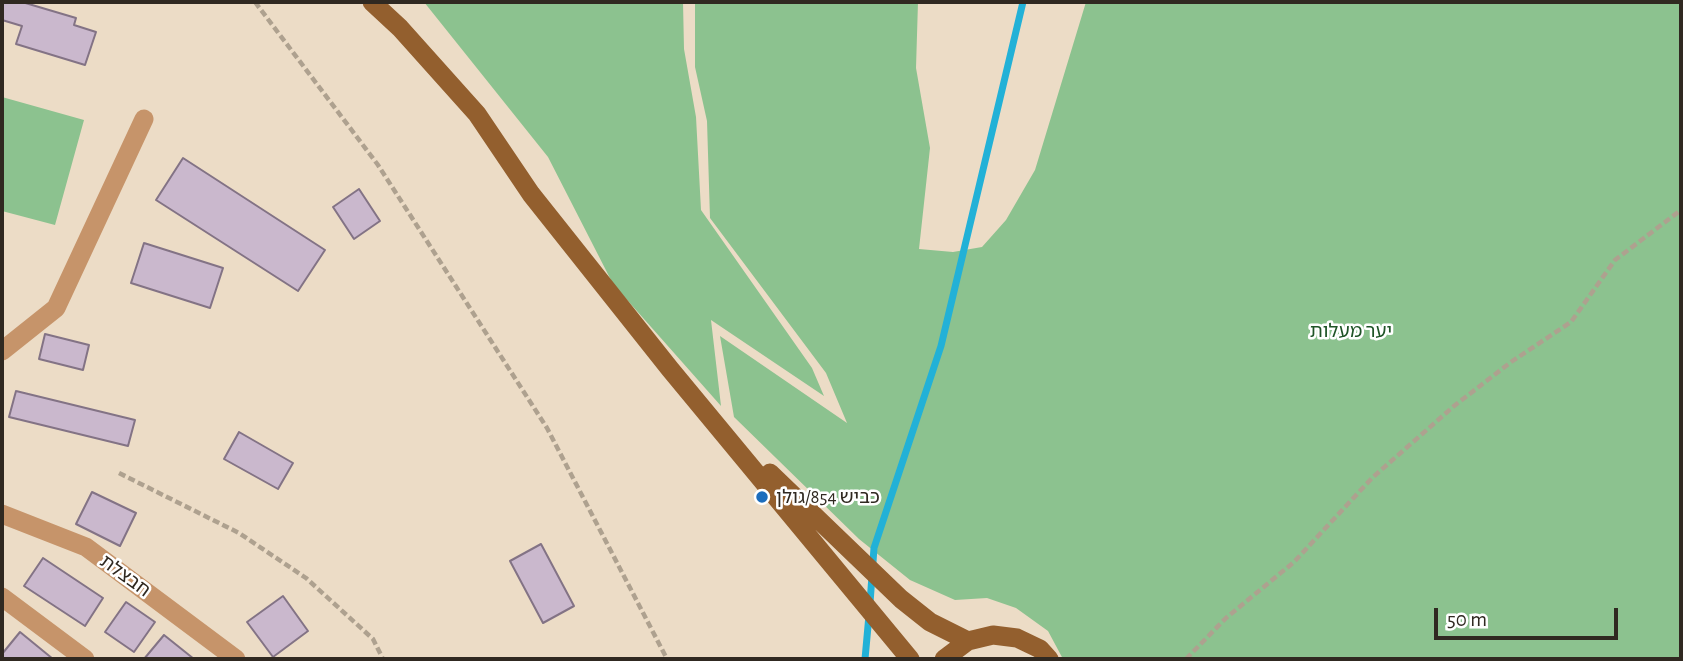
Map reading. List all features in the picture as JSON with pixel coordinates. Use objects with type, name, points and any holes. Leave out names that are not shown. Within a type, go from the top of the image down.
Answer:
[{"type":"main road","points":[[372,2],[400,28],[477,114],[531,194],[670,369],[910,659]]},
{"type":"main road","points":[[670,369],[812,516],[901,598],[930,622],[968,641]]},
{"type":"main road","points":[[944,659],[968,641],[993,635],[1017,638],[1040,649],[1049,659]]},
{"type":"street","points":[[2,351],[56,308],[144,119]]},
{"type":"street","name":"חבצלת","points":[[2,513],[86,547],[236,659]]},
{"type":"street","points":[[2,597],[85,659]]},
{"type":"path","points":[[255,2],[378,164],[547,428],[667,659]]},
{"type":"path","points":[[1186,659],[1226,618],[1294,562],[1372,478],[1511,362],[1571,323],[1615,260],[1681,210]]},
{"type":"path","points":[[119,474],[239,533],[306,578],[373,639],[383,659]]},
{"type":"green space","points":[[424,2],[683,2],[684,49],[696,117],[701,210],[812,368],[824,396],[711,320],[721,406],[613,284],[548,157]]},
{"type":"green space","name":"יער מעלות","points":[[695,2],[918,2],[916,68],[930,148],[919,249],[953,252],[982,247],[1006,220],[1035,170],[1086,2],[1681,2],[1681,659],[1063,659],[1048,631],[1016,608],[987,598],[955,600],[910,580],[859,539],[734,417],[720,336],[847,423],[826,373],[710,218],[707,121],[695,67]]},
{"type":"green space","points":[[2,97],[84,120],[55,225],[2,211]]},
{"type":"building","points":[[2,2],[22,2],[76,18],[74,25],[96,32],[85,65],[16,44],[22,26],[2,20]]},
{"type":"building","points":[[183,158],[325,250],[298,291],[156,200]]},
{"type":"building","points":[[359,189],[380,221],[354,239],[333,207]]},
{"type":"building","points":[[144,243],[223,268],[210,308],[131,283]]},
{"type":"building","points":[[45,334],[89,345],[83,370],[39,359]]},
{"type":"building","points":[[16,391],[135,420],[128,446],[9,417]]},
{"type":"building","points":[[239,432],[293,463],[278,489],[224,459]]},
{"type":"building","points":[[92,492],[136,513],[120,546],[76,524]]},
{"type":"building","points":[[541,544],[574,606],[543,623],[510,561]]},
{"type":"building","points":[[43,558],[103,598],[85,626],[24,586]]},
{"type":"building","points":[[283,596],[308,631],[273,657],[247,622]]},
{"type":"building","points":[[126,602],[155,622],[134,652],[105,632]]},
{"type":"building","points":[[20,632],[53,659],[2,659],[2,654]]},
{"type":"building","points":[[164,635],[194,659],[144,659]]},
{"type":"waterway","points":[[870,603],[874,548],[941,346],[1023,2]]},
{"type":"waterway","points":[[865,659],[869,615]]},
{"type":"place","name":"כביש 854/גולן","points":[[762,497]]}]
